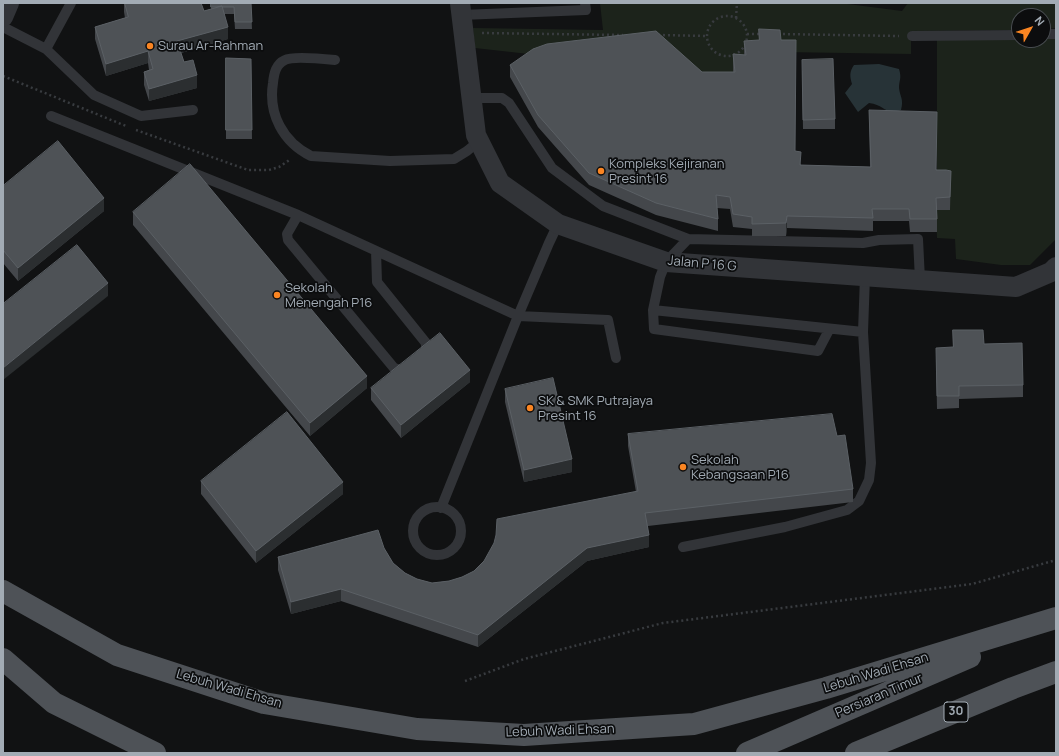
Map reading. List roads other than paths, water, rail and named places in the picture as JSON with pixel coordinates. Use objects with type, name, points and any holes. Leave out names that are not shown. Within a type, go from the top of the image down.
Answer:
[{"type":"main road","name":"Lebuh Wadi Ehsan","points":[[3,591],[117,655],[264,703],[417,729],[524,735],[694,724],[826,688],[1056,619]]},
{"type":"main road","name":"Persiaran Timur","points":[[747,753],[1056,619]]},
{"type":"main road","points":[[3,659],[54,703],[154,753]]},
{"type":"main road","name":"30","points":[[856,753],[1056,672]]},
{"type":"street","points":[[3,17],[9,3]]},
{"type":"street","name":"Jalan P 16 G","points":[[462,17],[476,135],[500,183],[558,224],[666,262],[1016,287],[1051,272],[1056,267]]},
{"type":"lane","points":[[46,49],[71,3]]},
{"type":"lane","points":[[462,17],[506,8],[586,10],[584,3]]},
{"type":"lane","points":[[3,27],[46,49],[94,95],[141,116],[193,110]]},
{"type":"lane","points":[[912,36],[1011,35]]},
{"type":"lane","points":[[334,60],[288,59],[280,63],[274,73],[271,96],[278,123],[287,138],[300,151],[311,156],[390,161],[454,159],[479,141]]},
{"type":"lane","points":[[472,98],[502,98],[509,103],[552,168],[603,206],[688,239],[863,243],[879,240],[918,239],[920,280]]},
{"type":"lane","points":[[51,116],[298,215],[518,316],[608,320],[616,358]]},
{"type":"lane","points":[[298,215],[287,234],[288,240],[394,368],[402,370],[426,351],[426,343],[377,282],[376,251]]},
{"type":"lane","points":[[441,508],[518,316],[558,224]]},
{"type":"lane","points":[[688,239],[666,262],[660,277],[653,310],[654,329],[818,351],[829,330]]},
{"type":"lane","points":[[683,547],[785,527],[847,510],[859,501],[869,480],[871,463],[864,332],[865,276]]},
{"type":"lane","points":[[653,310],[829,330],[864,332]]},
{"type":"lane","points":[[434,507],[441,508],[448,510],[454,515],[458,521],[460,536],[458,543],[453,549],[440,555],[432,555],[419,548],[413,534],[413,526],[416,519],[426,509],[434,507]]},
{"type":"place","name":"Surau Ar-Rahman","points":[[150,46]]},
{"type":"place","name":"Kompleks Kejiranan Presint 16","points":[[601,171]]},
{"type":"place","name":"Sekolah Menengah P16","points":[[277,295]]},
{"type":"place","name":"SK & SMK Putrajaya Presint 16","points":[[530,408]]},
{"type":"place","name":"Sekolah Kebangsaan P16","points":[[683,467]]}]
